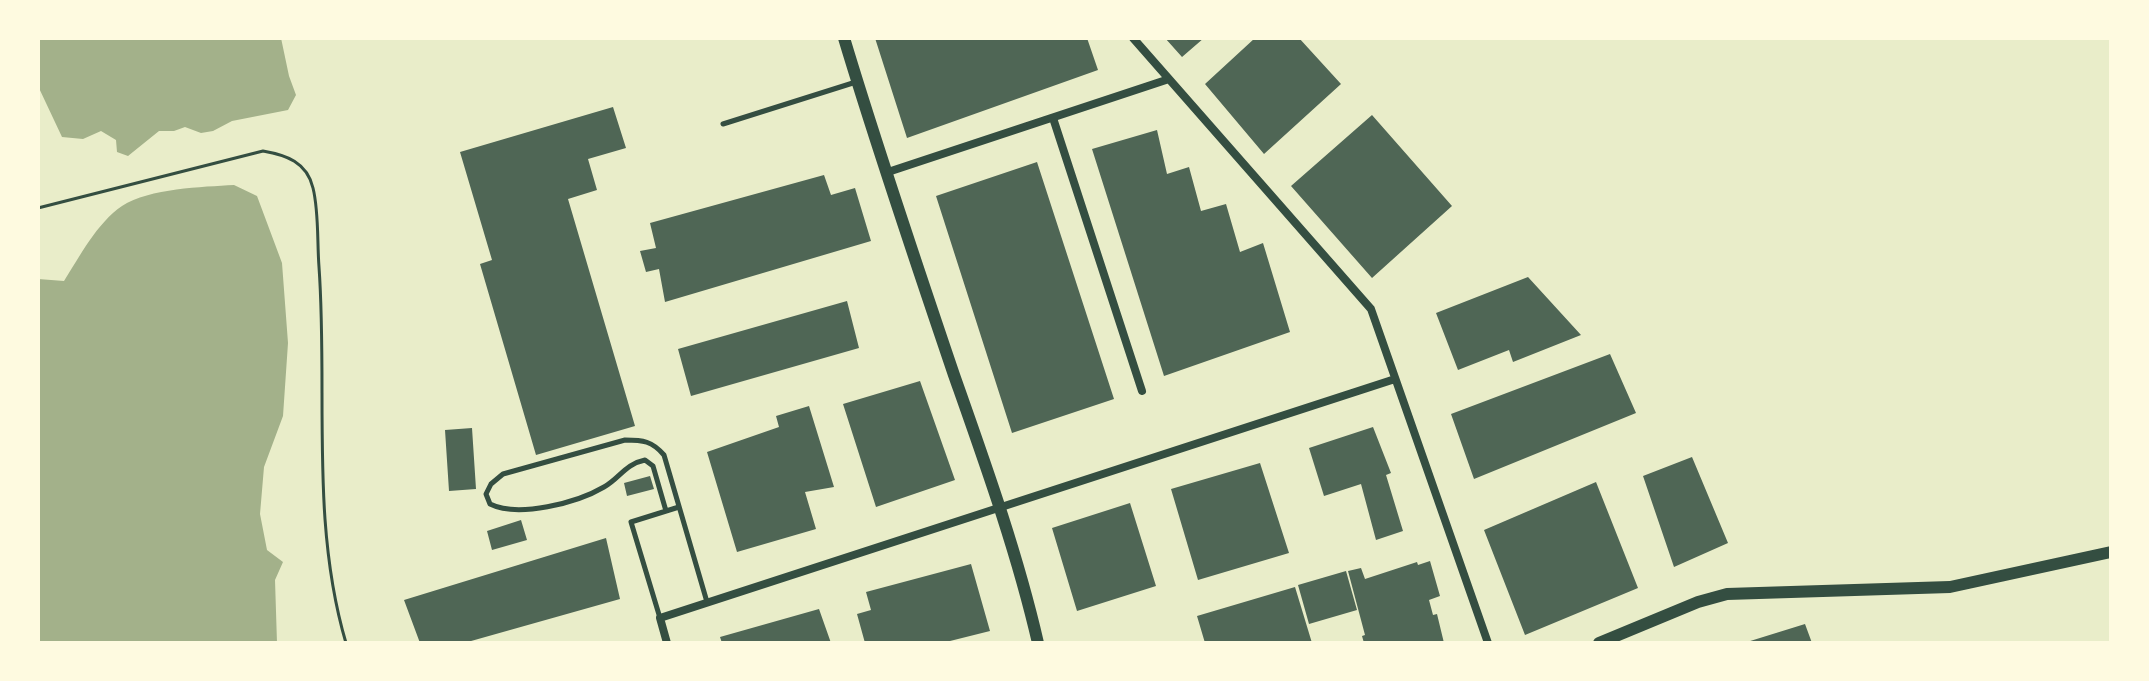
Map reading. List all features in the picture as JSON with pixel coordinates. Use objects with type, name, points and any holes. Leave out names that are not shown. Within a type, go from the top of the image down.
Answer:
[{"type":"street","points":[[844,38],[885,173],[1000,507],[1038,643]]},
{"type":"street","points":[[1133,38],[1371,309],[1488,643]]},
{"type":"street","points":[[885,173],[1169,79]]},
{"type":"street","points":[[1053,118],[1142,391]]},
{"type":"street","points":[[667,643],[660,618],[1395,379]]},
{"type":"street","points":[[1599,643],[1698,602],[1727,594],[1950,587],[2111,552]]},
{"type":"lane","points":[[723,124],[857,82]]},
{"type":"lane","points":[[666,511],[653,466],[645,460],[634,462],[604,488],[552,505],[501,510],[490,504],[486,494],[491,484],[503,474],[625,440],[655,444],[664,455],[707,602]]},
{"type":"lane","points":[[660,618],[631,522],[679,507]]},
{"type":"path","points":[[38,208],[263,151],[285,155],[301,165],[313,186],[322,311],[322,468],[331,570],[346,643]]},
{"type":"shaded area","points":[[38,38],[281,38],[296,95],[288,110],[232,121],[213,131],[201,133],[185,127],[159,131],[128,156],[117,152],[116,140],[101,131],[83,139],[62,137],[38,86]]},
{"type":"shaded area","points":[[234,185],[257,196],[282,263],[288,343],[283,416],[264,467],[260,514],[267,550],[283,562],[275,580],[277,643],[38,643],[38,279],[64,281],[105,221],[134,200],[176,190]]},
{"type":"building","points":[[875,38],[1087,38],[1098,70],[907,138]]},
{"type":"building","points":[[1165,38],[1204,38],[1182,57]]},
{"type":"building","points":[[1255,38],[1299,38],[1341,84],[1264,154],[1205,84]]},
{"type":"building","points":[[613,107],[626,148],[588,159],[597,190],[568,199],[635,426],[536,455],[480,264],[492,260],[460,152]]},
{"type":"building","points":[[1372,115],[1452,206],[1372,278],[1291,186]]},
{"type":"building","points":[[1157,130],[1167,174],[1189,167],[1201,211],[1226,204],[1240,252],[1263,243],[1290,332],[1164,376],[1092,149]]},
{"type":"building","points":[[1037,162],[1114,399],[1012,433],[936,196]]},
{"type":"building","points":[[824,175],[831,195],[855,188],[871,241],[665,302],[659,269],[646,272],[640,251],[656,248],[650,223]]},
{"type":"building","points":[[1528,277],[1581,335],[1513,362],[1509,350],[1458,370],[1436,313]]},
{"type":"building","points":[[847,301],[859,348],[691,396],[678,349]]},
{"type":"building","points":[[1610,354],[1636,413],[1474,479],[1451,414]]},
{"type":"building","points":[[920,381],[955,480],[876,507],[843,404]]},
{"type":"building","points":[[809,406],[834,487],[805,492],[816,529],[737,552],[707,452],[779,427],[776,416]]},
{"type":"building","points":[[1373,427],[1391,473],[1386,475],[1403,531],[1376,540],[1361,484],[1324,496],[1309,448]]},
{"type":"building","points":[[472,428],[476,489],[449,491],[445,430]]},
{"type":"building","points":[[1692,457],[1728,543],[1674,567],[1643,476]]},
{"type":"building","points":[[1260,463],[1289,553],[1198,580],[1171,489]]},
{"type":"building","points":[[650,476],[654,489],[627,496],[624,483]]},
{"type":"building","points":[[1596,482],[1638,588],[1525,635],[1484,530]]},
{"type":"building","points":[[1130,503],[1156,586],[1077,611],[1052,528]]},
{"type":"building","points":[[521,520],[527,540],[492,550],[487,531]]},
{"type":"building","points":[[606,538],[620,599],[464,643],[420,643],[404,600]]},
{"type":"building","points":[[1430,561],[1440,596],[1429,600],[1433,615],[1437,614],[1444,643],[1364,643],[1362,636],[1365,635],[1348,571],[1361,568],[1365,579],[1417,562],[1418,565]]},
{"type":"building","points":[[971,564],[990,631],[942,643],[865,643],[857,614],[871,610],[866,592]]},
{"type":"building","points":[[1346,571],[1357,610],[1309,624],[1298,585]]},
{"type":"building","points":[[1295,587],[1312,643],[1205,643],[1197,616]]},
{"type":"building","points":[[819,609],[831,643],[722,643],[720,637]]},
{"type":"building","points":[[1805,624],[1812,643],[1747,643],[1747,642]]}]
